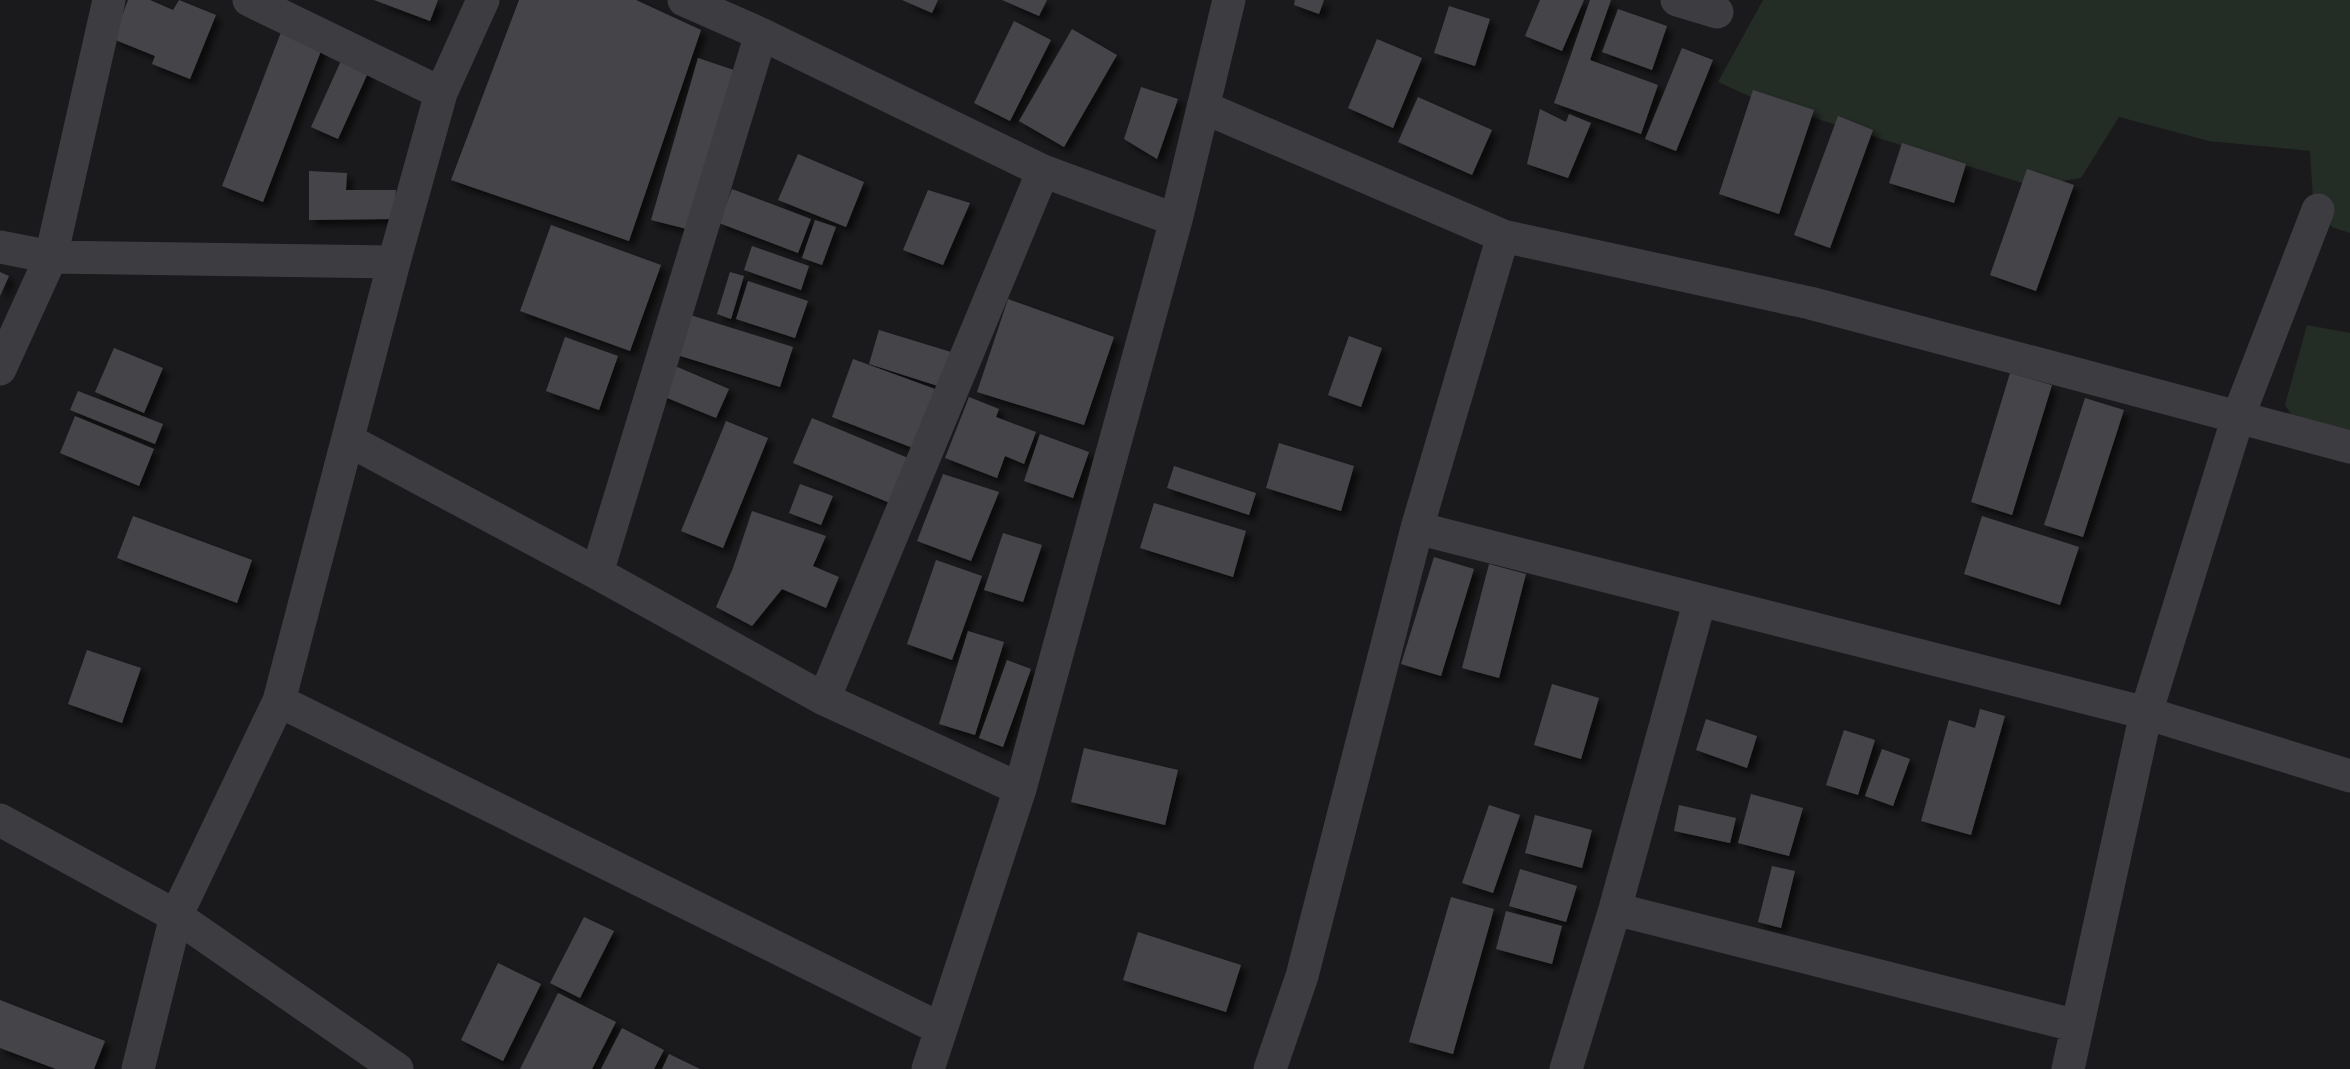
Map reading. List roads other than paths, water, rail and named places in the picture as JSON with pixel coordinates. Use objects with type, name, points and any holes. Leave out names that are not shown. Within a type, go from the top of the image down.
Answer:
[{"type":"street","points":[[0,369],[51,257],[109,0]]},
{"type":"street","points":[[249,0],[441,93]]},
{"type":"street","points":[[138,1069],[176,916],[279,701],[394,262],[441,93],[483,0]]},
{"type":"street","points":[[684,0],[761,34],[1043,171],[1176,220]]},
{"type":"street","points":[[928,1069],[1020,789],[1176,220],[1229,0]]},
{"type":"street","points":[[1677,0],[1717,12]]},
{"type":"street","points":[[597,573],[761,34]]},
{"type":"street","points":[[1203,107],[1503,236],[1810,303],[2350,447]]},
{"type":"street","points":[[824,699],[1043,171]]},
{"type":"street","points":[[2068,1069],[2146,713],[2238,417],[2318,210]]},
{"type":"street","points":[[1270,1069],[1302,976],[1417,528],[1503,236]]},
{"type":"street","points":[[0,247],[51,257],[394,262]]},
{"type":"street","points":[[348,441],[597,573],[824,699],[1020,789]]},
{"type":"street","points":[[1417,528],[2146,713],[2350,776]]},
{"type":"street","points":[[1566,1069],[1615,909],[1700,600]]},
{"type":"street","points":[[279,701],[941,1029]]},
{"type":"street","points":[[0,820],[176,916],[397,1069]]},
{"type":"street","points":[[1615,909],[2077,1026]]}]
